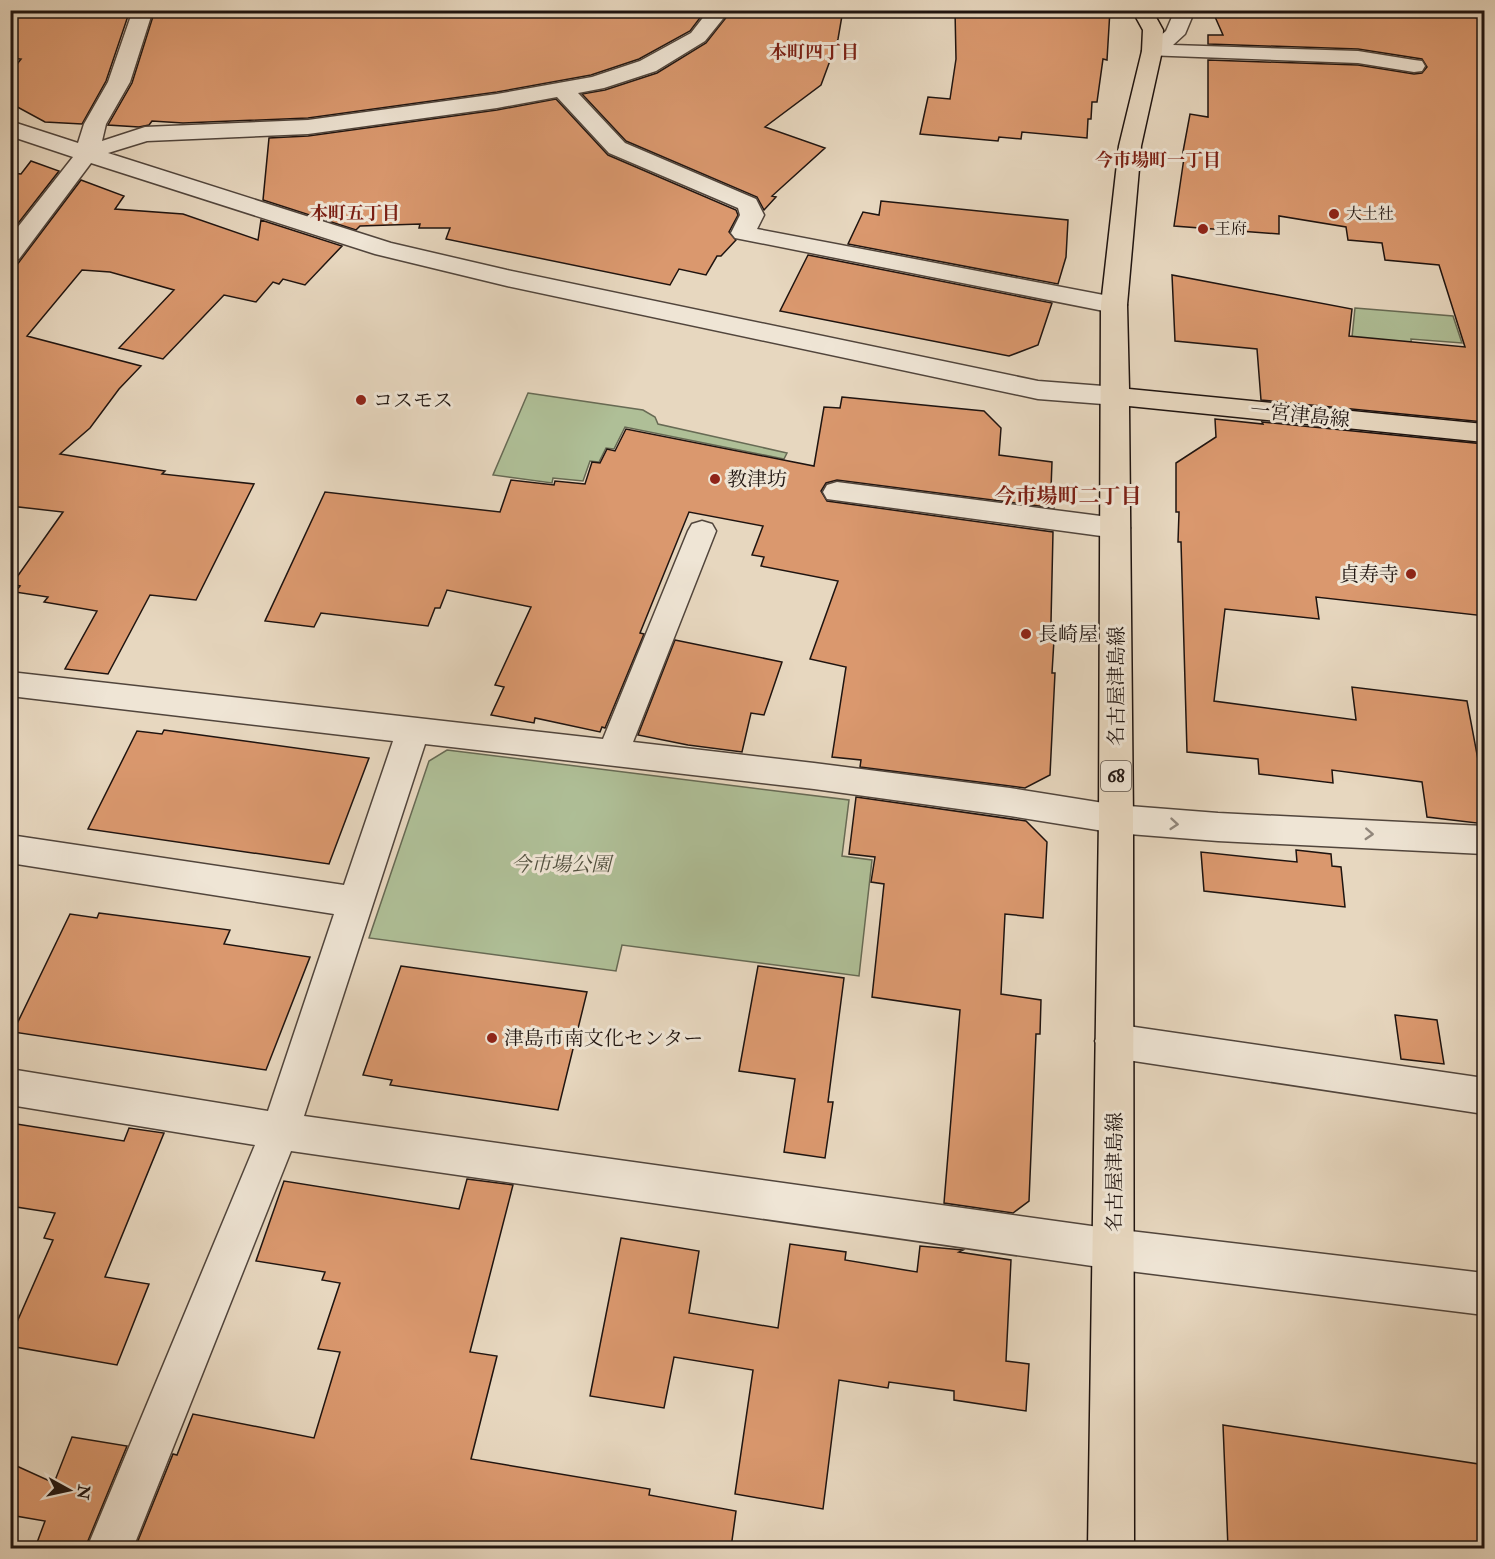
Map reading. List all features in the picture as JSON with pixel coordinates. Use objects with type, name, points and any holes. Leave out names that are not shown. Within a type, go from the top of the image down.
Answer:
[{"type":"main road","name":"名古屋津島線","points":[[1111,1548],[1116,819],[1114,305],[1130,147],[1152,51],[1153,30],[1142,10]]},
{"type":"main road","name":"一宮津島線","points":[[1116,396],[1485,433]]},
{"type":"street","points":[[10,254],[87,153],[95,124],[119,82],[143,10]]},
{"type":"street","points":[[87,153],[145,134],[308,127],[497,101],[596,83],[648,66],[698,37],[720,10]]},
{"type":"street","points":[[1152,51],[1175,34],[1185,10]]},
{"type":"street","points":[[1152,51],[1358,57],[1414,66]]},
{"type":"street","points":[[562,89],[617,148],[748,204],[752,215],[743,233],[1114,305]]},
{"type":"street","points":[[10,128],[395,252],[507,278],[1038,390],[1116,396]]},
{"type":"street","points":[[837,492],[1116,528]]},
{"type":"street","points":[[613,753],[702,531]]},
{"type":"street","points":[[10,684],[975,797],[1116,819],[1218,827],[1485,840]]},
{"type":"street","points":[[110,1548],[280,1131],[413,730]]},
{"type":"street","points":[[10,849],[356,902]]},
{"type":"street","points":[[1114,1041],[1485,1096]]},
{"type":"street","points":[[10,1087],[280,1131],[1113,1249],[1485,1294]]},
{"type":"green space","points":[[1355,308],[1453,316],[1462,343],[1411,339],[1412,354],[1351,347]]},
{"type":"green space","points":[[528,393],[643,410],[655,417],[658,424],[787,453],[784,459],[625,427],[614,449],[606,448],[599,462],[590,461],[583,481],[553,478],[552,483],[493,475]]},
{"type":"green space","name":"今市場公園","points":[[447,750],[849,800],[842,856],[872,860],[859,976],[622,945],[616,971],[369,938],[429,761]]},
{"type":"building","points":[[10,10],[130,10],[106,81],[82,124],[45,122],[10,103],[10,73],[21,59],[10,58]]},
{"type":"building","points":[[155,10],[706,10],[690,31],[639,59],[591,75],[497,92],[308,118],[183,123],[152,121],[149,125],[139,127],[108,125],[132,83]]},
{"type":"building","points":[[732,10],[843,10],[838,39],[821,85],[765,127],[825,148],[772,196],[776,197],[764,210],[757,197],[626,141],[582,94],[605,90],[657,73],[706,43]]},
{"type":"building","points":[[955,10],[1110,10],[1107,60],[1103,59],[1097,102],[1092,102],[1091,119],[1088,119],[1087,138],[1022,132],[1021,139],[999,137],[998,141],[920,134],[928,97],[950,99],[956,59]]},
{"type":"building","points":[[1212,10],[1448,10],[1485,20],[1484,422],[1261,400],[1257,349],[1175,341],[1172,275],[1352,309],[1349,336],[1465,347],[1439,265],[1385,260],[1382,243],[1348,240],[1346,227],[1279,216],[1279,234],[1174,226],[1184,158],[1182,157],[1190,114],[1208,117],[1208,60],[1358,65],[1414,74],[1422,73],[1427,67],[1422,59],[1358,49],[1208,44],[1208,35],[1223,35]]},
{"type":"building","points":[[556,99],[608,155],[736,210],[738,215],[729,232],[736,240],[721,256],[717,256],[706,275],[679,269],[670,285],[446,239],[450,228],[419,228],[420,224],[360,226],[356,230],[263,200],[269,138],[308,136],[497,110]]},
{"type":"building","points":[[31,161],[59,171],[16,226],[10,226],[10,173],[21,174]]},
{"type":"building","points":[[81,180],[124,196],[115,209],[183,214],[258,240],[261,220],[342,246],[305,285],[283,279],[279,284],[273,282],[256,302],[224,295],[163,359],[119,348],[174,290],[110,272],[82,270],[27,336],[141,366],[119,389],[90,428],[60,454],[165,471],[162,474],[254,484],[196,600],[150,595],[108,674],[65,669],[97,611],[44,602],[48,597],[15,592],[20,586],[12,584],[63,512],[10,506],[10,274]]},
{"type":"building","points":[[881,201],[1068,220],[1066,257],[1058,284],[848,244],[863,212],[879,215]]},
{"type":"building","points":[[808,255],[1052,303],[1038,345],[1009,356],[780,311]]},
{"type":"building","points":[[842,397],[984,411],[1001,428],[999,455],[1052,462],[1051,489],[1055,489],[1054,508],[837,480],[826,483],[821,491],[827,501],[1053,532],[1051,622],[1055,623],[1052,673],[1055,673],[1050,775],[1025,788],[860,767],[861,760],[832,757],[846,667],[810,659],[838,581],[761,566],[764,557],[752,555],[763,526],[689,512],[640,633],[644,634],[605,728],[602,727],[600,732],[535,718],[534,723],[491,715],[504,687],[495,685],[531,607],[447,590],[440,608],[435,608],[428,626],[321,613],[314,627],[265,621],[325,492],[500,512],[511,480],[554,485],[555,481],[585,484],[592,462],[600,463],[607,449],[615,451],[626,429],[814,466],[824,407],[840,408]]},
{"type":"building","points":[[1215,419],[1484,444],[1485,616],[1316,597],[1319,619],[1225,609],[1214,701],[1356,720],[1352,687],[1467,701],[1485,797],[1485,824],[1427,817],[1422,782],[1332,770],[1333,783],[1259,774],[1258,759],[1187,752],[1181,542],[1178,542],[1179,512],[1176,512],[1176,463],[1216,437]]},
{"type":"building","points":[[675,640],[782,662],[764,715],[751,713],[742,752],[688,745],[638,735]]},
{"type":"building","points":[[164,730],[369,758],[329,864],[88,829],[137,731],[162,734]]},
{"type":"building","points":[[856,797],[1026,821],[1047,842],[1043,918],[1005,914],[1001,994],[1041,1000],[1040,1034],[1036,1034],[1029,1201],[1013,1213],[944,1203],[960,1010],[872,997],[884,884],[871,882],[875,857],[849,854]]},
{"type":"building","points":[[1296,850],[1331,854],[1332,866],[1341,867],[1345,907],[1204,891],[1201,852],[1297,862]]},
{"type":"building","points":[[99,913],[230,930],[224,944],[310,957],[266,1070],[13,1032],[70,914],[97,918]]},
{"type":"building","points":[[401,966],[587,992],[558,1110],[390,1085],[392,1080],[363,1075]]},
{"type":"building","points":[[758,966],[844,978],[828,1102],[833,1102],[825,1158],[784,1152],[795,1079],[739,1071]]},
{"type":"building","points":[[1395,1015],[1437,1020],[1444,1064],[1401,1059]]},
{"type":"building","points":[[10,1123],[124,1141],[129,1128],[164,1133],[105,1277],[149,1284],[117,1365],[10,1346],[10,1338],[53,1240],[44,1238],[55,1213],[10,1206]]},
{"type":"building","points":[[467,1179],[513,1185],[470,1352],[497,1356],[471,1459],[650,1489],[649,1495],[736,1511],[731,1548],[135,1548],[173,1454],[177,1455],[193,1414],[314,1438],[340,1352],[318,1349],[340,1283],[322,1280],[325,1272],[256,1261],[284,1181],[459,1209]]},
{"type":"building","points":[[621,1238],[699,1251],[689,1313],[778,1328],[790,1244],[846,1252],[845,1260],[917,1272],[920,1246],[963,1250],[959,1252],[1011,1260],[1006,1361],[1029,1364],[1026,1411],[954,1400],[954,1391],[889,1382],[888,1388],[839,1380],[823,1509],[735,1494],[753,1370],[674,1357],[664,1408],[590,1396]]},
{"type":"building","points":[[1223,1425],[1485,1465],[1485,1548],[1228,1548]]},
{"type":"building","points":[[72,1437],[127,1446],[85,1548],[35,1548],[45,1521],[10,1515],[10,1463],[54,1483]]},
{"type":"place","name":"大土社","points":[[1334,214]]},
{"type":"place","name":"王府","points":[[1203,229]]},
{"type":"place","name":"コスモス","points":[[361,400]]},
{"type":"place","name":"教津坊","points":[[715,479]]},
{"type":"place","name":"貞寿寺","points":[[1411,574]]},
{"type":"place","name":"長崎屋","points":[[1026,634]]},
{"type":"place","name":"津島市南文化センター","points":[[492,1038]]},
{"type":"district","name":"本町四丁目","points":[[814,52]]},
{"type":"district","name":"今市場町一丁目","points":[[1158,160]]},
{"type":"district","name":"本町五丁目","points":[[355,213]]},
{"type":"district","name":"今市場町二丁目","points":[[1068,496]]}]
